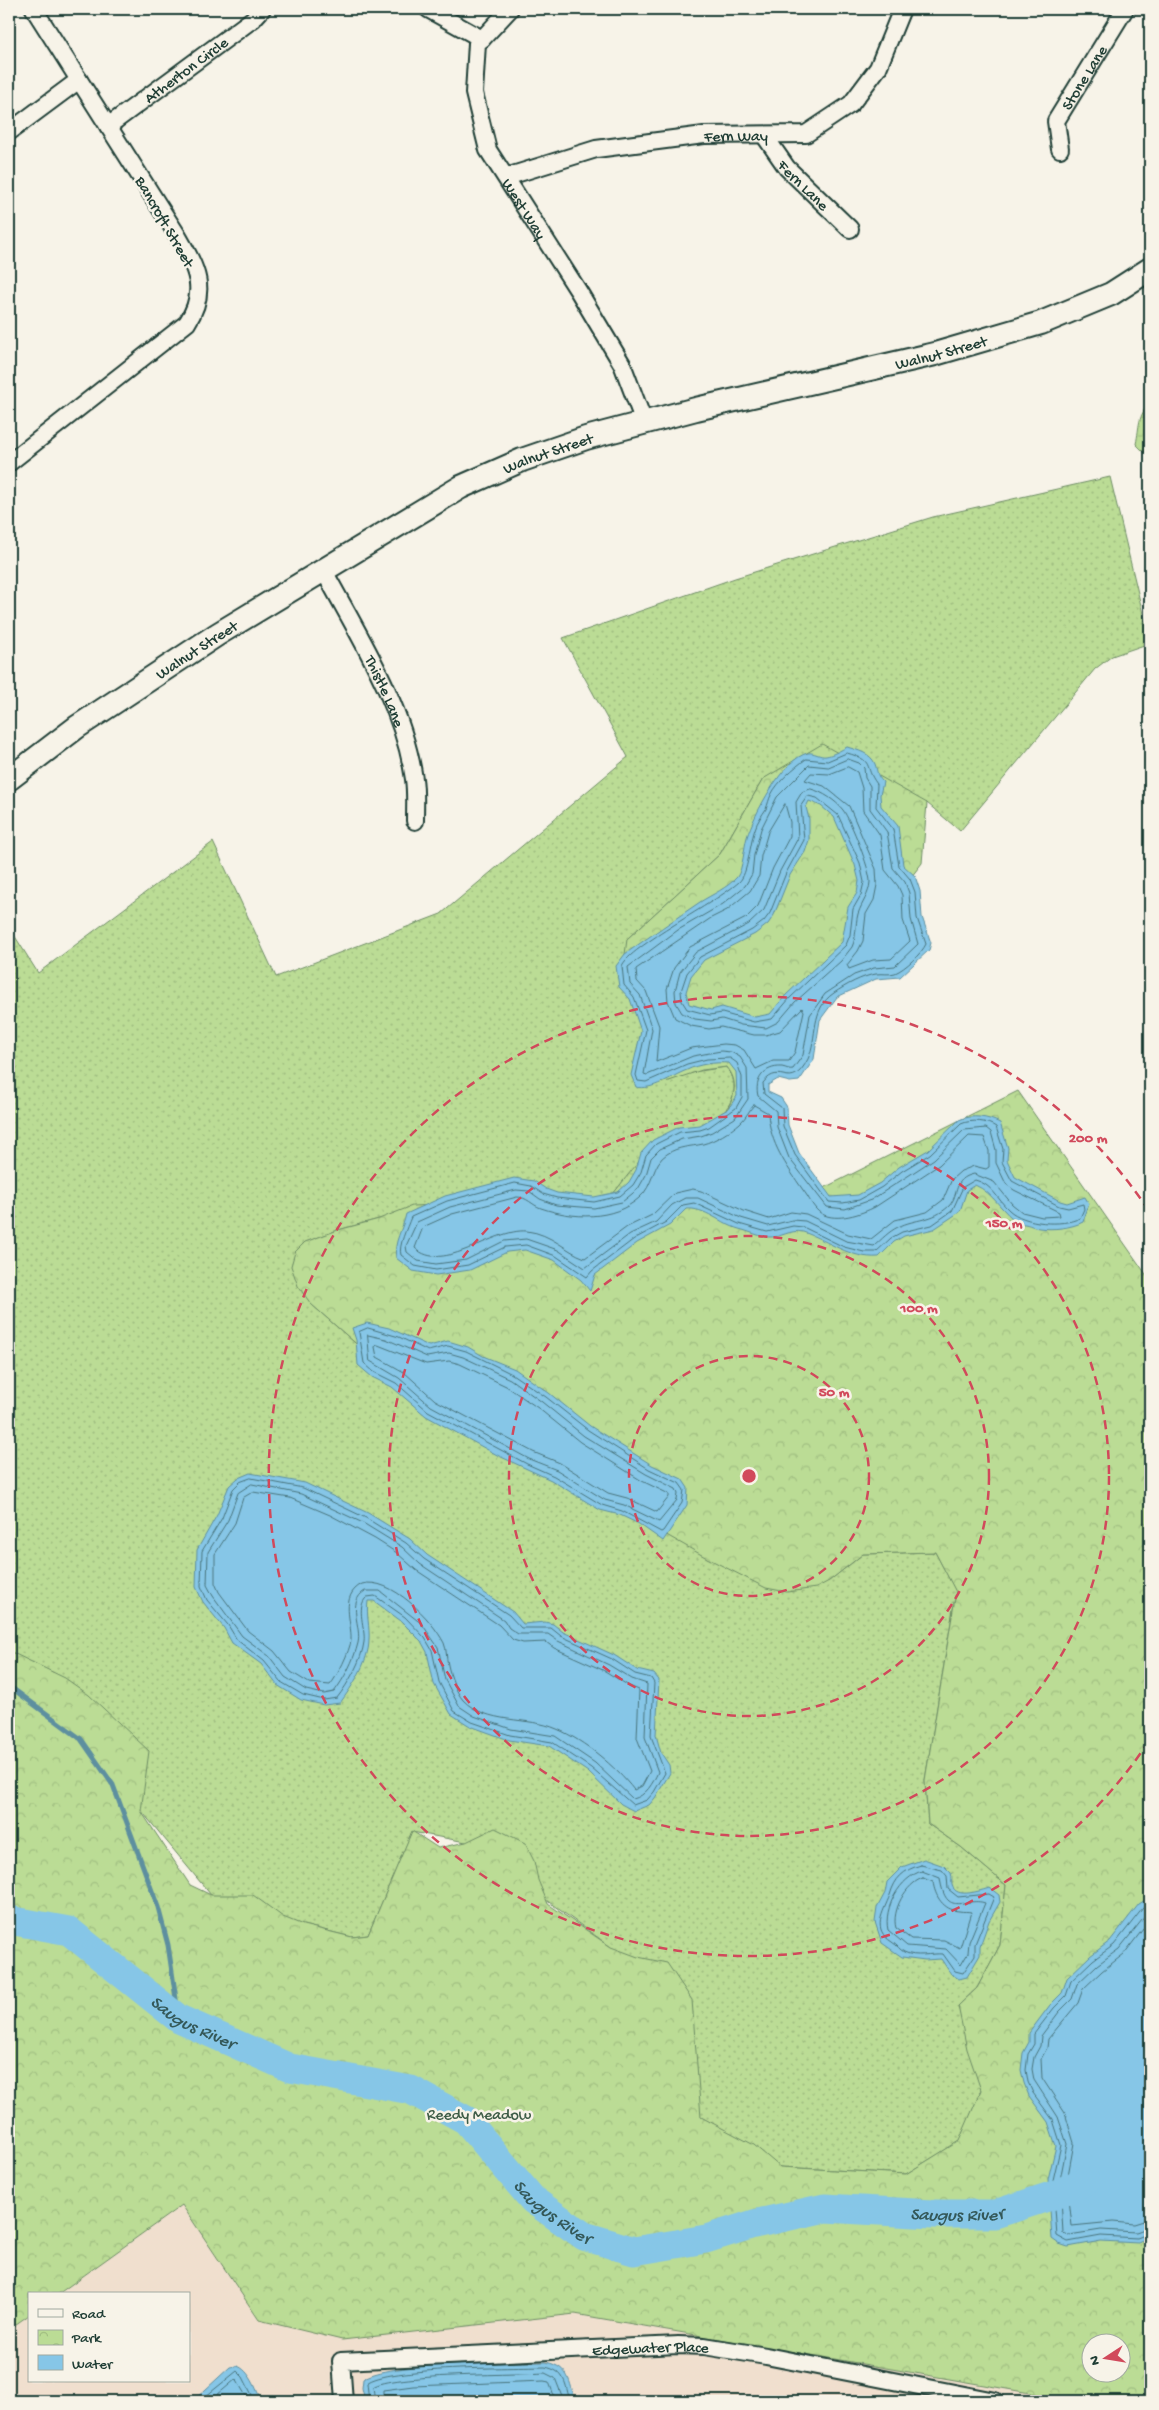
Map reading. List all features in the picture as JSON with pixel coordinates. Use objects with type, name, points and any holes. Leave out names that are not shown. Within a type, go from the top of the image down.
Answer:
[{"type":"main road","name":"Walnut Street","points":[[12,770],[218,634],[461,487],[522,460],[586,438],[644,422],[935,354],[1041,323],[1112,294],[1150,269]]},
{"type":"street","name":"Bancroft Street","points":[[9,463],[187,323],[195,311],[200,293],[191,261],[34,9]]},
{"type":"street","name":"Atherton Circle","points":[[108,126],[253,19],[262,9]]},
{"type":"street","points":[[428,9],[482,38],[510,9]]},
{"type":"street","name":"Fern Way","points":[[506,177],[596,150],[704,136],[806,134],[851,104],[878,68],[902,9]]},
{"type":"street","name":"Stone Lane","points":[[1060,148],[1056,121],[1125,9]]},
{"type":"street","name":"West Way","points":[[482,38],[477,43],[474,93],[488,150],[580,292],[622,364],[644,422]]},
{"type":"street","points":[[9,132],[79,80]]},
{"type":"street","name":"Fern Lane","points":[[764,135],[787,168],[850,229]]},
{"type":"street","name":"Thistle Lane","points":[[324,571],[366,648],[392,704],[414,779],[416,821]]},
{"type":"street","name":"Edgewater Place","points":[[344,2401],[341,2361],[685,2345],[766,2356],[995,2401]]},
{"type":"shaded area","points":[[182,2205],[259,2320],[575,2314],[1076,2401],[9,2401],[9,2329],[28,2316],[28,2382],[190,2382],[190,2292],[61,2292]]},
{"type":"green space","points":[[1150,402],[1150,453],[1144,452],[1136,444],[1141,417]]},
{"type":"green space","points":[[1110,477],[1150,643],[1112,656],[1095,669],[960,831],[927,803],[763,779],[720,854],[627,939],[669,1081],[687,1073],[726,1067],[733,1078],[734,1090],[731,1101],[724,1112],[626,1178],[609,1199],[379,1219],[338,1230],[306,1242],[311,1304],[387,1371],[829,1581],[863,1554],[935,1552],[956,1591],[925,1780],[928,1824],[961,1847],[1006,1885],[1000,1945],[977,1988],[958,2006],[981,2090],[960,2141],[906,2174],[780,2167],[701,2117],[611,1947],[466,1842],[412,1832],[368,1935],[352,1937],[303,1925],[211,1895],[9,1651],[9,927],[38,973],[213,842],[276,977],[441,914],[628,757],[563,638],[735,578],[933,517]]},
{"type":"green space","name":"Reedy Meadow","points":[[822,744],[927,803],[922,863],[768,1061],[761,1118],[824,1188],[1018,1091],[1150,1280],[1150,2401],[1076,2401],[575,2314],[342,2340],[259,2320],[182,2205],[61,2292],[28,2292],[28,2316],[9,2329],[9,1651],[65,1678],[89,1695],[149,1751],[141,1811],[190,1885],[211,1895],[253,1895],[283,1917],[303,1925],[352,1937],[368,1935],[412,1831],[438,1848],[466,1842],[495,1828],[525,1843],[534,1861],[538,1880],[548,1904],[611,1947],[638,1957],[667,1963],[692,2000],[701,2117],[754,2145],[780,2167],[906,2174],[959,2141],[981,2090],[967,2049],[958,2006],[977,1988],[1000,1945],[1006,1885],[961,1847],[928,1824],[925,1780],[956,1592],[935,1552],[863,1554],[829,1581],[816,1588],[787,1592],[766,1588],[707,1558],[575,1483],[387,1371],[311,1304],[298,1286],[291,1266],[295,1252],[305,1242],[338,1230],[379,1219],[412,1206],[609,1199],[639,1162],[658,1143],[668,1137],[712,1122],[721,1116],[728,1107],[734,1092],[734,1081],[727,1067],[702,1070],[669,1081],[655,1083],[638,1060],[637,1047],[647,1020],[623,970],[627,939],[720,854],[763,779]]},
{"type":"water","points":[[847,747],[870,757],[883,782],[880,795],[881,806],[898,826],[903,865],[915,876],[920,891],[922,917],[931,943],[929,950],[900,977],[876,979],[837,997],[820,1020],[814,1059],[802,1077],[799,1081],[790,1082],[778,1079],[768,1085],[768,1092],[781,1098],[787,1107],[788,1125],[799,1153],[831,1197],[858,1195],[880,1183],[899,1167],[928,1150],[959,1120],[969,1117],[980,1117],[1000,1123],[1008,1148],[1007,1160],[1015,1177],[1067,1203],[1085,1197],[1089,1204],[1083,1222],[1067,1227],[1050,1229],[1020,1224],[988,1193],[975,1185],[967,1190],[960,1211],[955,1215],[934,1229],[904,1236],[894,1242],[879,1257],[868,1257],[840,1249],[803,1232],[798,1231],[765,1237],[732,1227],[706,1213],[686,1209],[670,1225],[637,1243],[595,1275],[590,1291],[581,1280],[554,1260],[525,1250],[507,1252],[470,1270],[436,1275],[413,1271],[396,1258],[397,1241],[406,1214],[445,1196],[514,1178],[534,1181],[546,1189],[557,1193],[594,1197],[618,1192],[629,1182],[636,1170],[641,1153],[653,1140],[679,1127],[700,1125],[728,1109],[737,1096],[736,1072],[729,1063],[702,1065],[649,1087],[636,1087],[631,1075],[641,1031],[630,999],[619,987],[616,966],[625,954],[700,902],[724,888],[737,877],[747,837],[756,815],[771,789],[789,765],[798,757],[808,753],[826,756]],"holes":[[[809,801],[821,806],[834,817],[855,865],[859,881],[857,893],[848,907],[842,942],[786,995],[770,1014],[755,1017],[722,1007],[711,1010],[689,1004],[686,992],[691,976],[704,960],[755,934],[768,924],[774,915],[790,875],[805,852],[809,840],[809,819],[806,807]]]},
{"type":"water","points":[[367,1323],[389,1328],[429,1346],[448,1341],[468,1347],[483,1356],[515,1369],[590,1426],[652,1465],[682,1479],[688,1488],[687,1505],[663,1541],[639,1524],[620,1515],[600,1510],[551,1480],[499,1456],[426,1416],[392,1387],[372,1377],[358,1365],[356,1340],[352,1328]]},
{"type":"water","points":[[250,1473],[305,1483],[368,1513],[410,1539],[427,1555],[513,1612],[523,1624],[545,1622],[553,1624],[563,1632],[614,1655],[637,1670],[654,1674],[659,1680],[656,1735],[661,1753],[669,1765],[670,1773],[655,1798],[649,1805],[634,1811],[621,1804],[588,1772],[549,1746],[509,1740],[470,1726],[451,1714],[434,1684],[427,1652],[421,1641],[401,1621],[374,1601],[368,1601],[368,1648],[363,1665],[340,1703],[324,1705],[301,1700],[277,1685],[261,1664],[232,1643],[224,1628],[203,1602],[196,1587],[197,1550],[217,1515],[229,1486],[238,1478]]},
{"type":"water","points":[[924,1859],[944,1866],[951,1873],[952,1885],[954,1890],[958,1892],[969,1893],[990,1888],[999,1895],[1000,1902],[989,1921],[980,1946],[980,1955],[967,1977],[959,1979],[951,1974],[941,1959],[925,1960],[902,1957],[882,1943],[875,1922],[877,1908],[885,1893],[887,1882],[902,1867]]},
{"type":"water","points":[[1150,1897],[1150,2237],[1138,2243],[1101,2241],[1068,2247],[1052,2239],[1048,2179],[1056,2146],[1048,2122],[1029,2096],[1024,2083],[1021,2070],[1023,2053],[1029,2042],[1029,2033],[1050,2005],[1062,1993],[1067,1978],[1090,1956],[1110,1941],[1139,1904]]},
{"type":"water","points":[[546,2362],[560,2368],[564,2372],[570,2381],[576,2401],[365,2401],[362,2388],[363,2379],[376,2373],[396,2369],[450,2364]]},
{"type":"water","points":[[237,2366],[249,2375],[261,2401],[193,2401],[230,2367]]},
{"type":"waterway","points":[[9,1686],[81,1739],[113,1785],[158,1907],[168,1945],[179,2019]]},
{"type":"waterway","name":"Saugus River","points":[[9,1920],[69,1931],[179,2019],[290,2068],[411,2090],[466,2120],[533,2200],[584,2236],[634,2251],[706,2239],[754,2224],[825,2208],[933,2214],[995,2214],[1057,2194],[1085,2181]]}]
